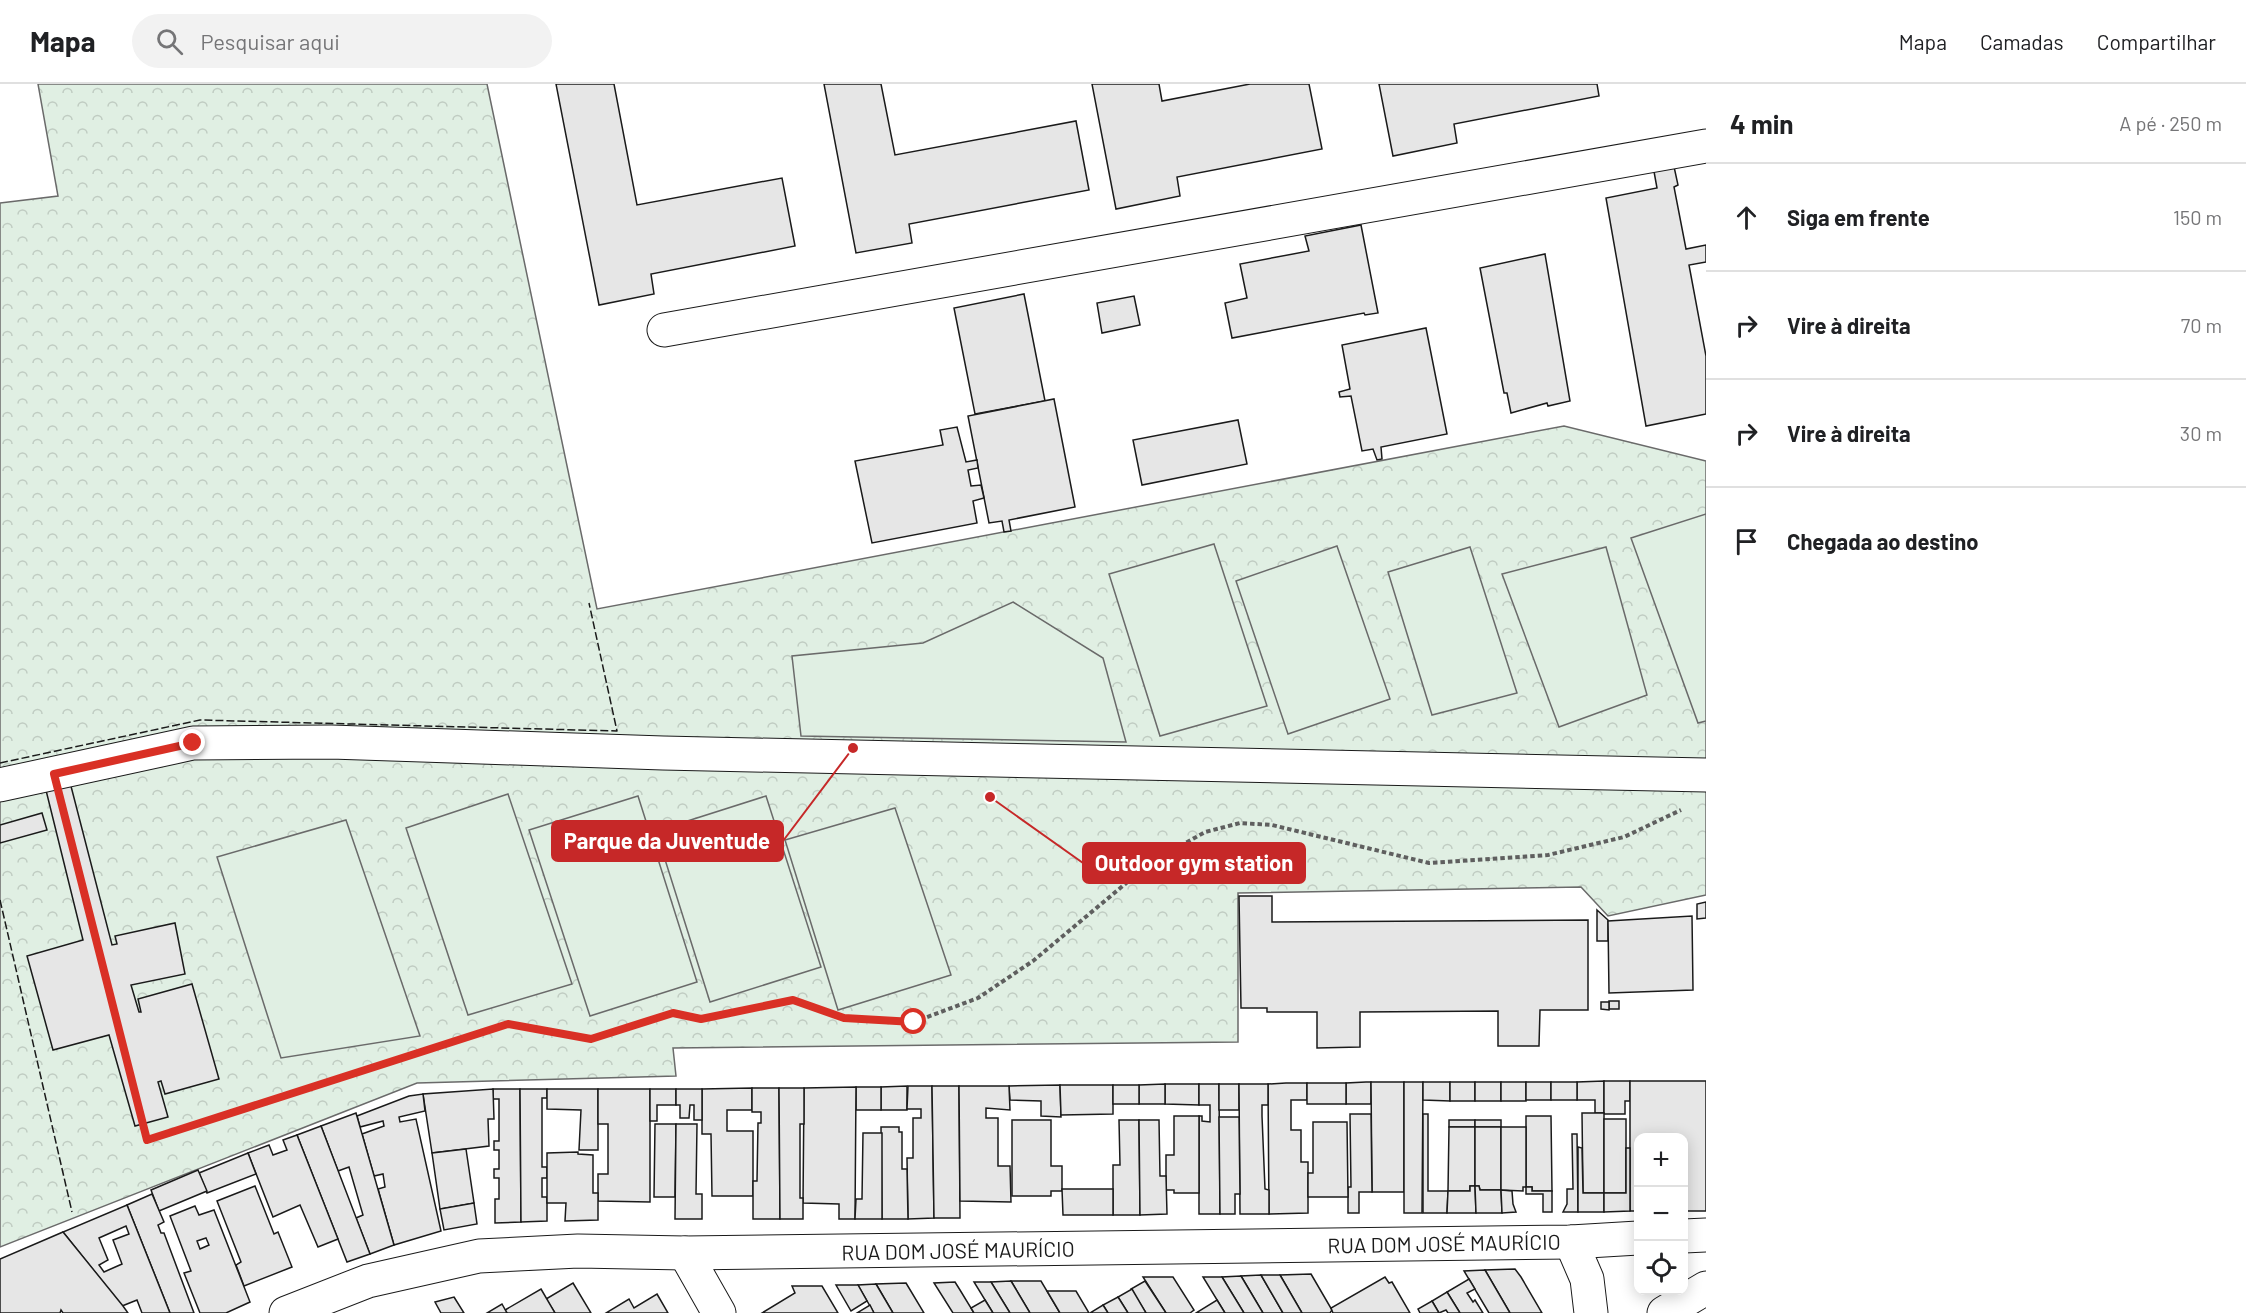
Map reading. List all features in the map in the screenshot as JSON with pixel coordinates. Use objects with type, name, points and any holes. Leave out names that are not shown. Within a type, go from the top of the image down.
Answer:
[{"type":"street","points":[[664,330],[1706,146]]},
{"type":"street","points":[[0,785],[193,743],[331,742],[663,753],[1706,775]]},
{"type":"street","points":[[1688,1236],[1706,1235]]},
{"type":"street","name":"RUA DOM JOSÉ MAURÍCIO","points":[[286,1313],[368,1281],[479,1256],[578,1251],[685,1253],[1571,1242],[1634,1238]]},
{"type":"street","points":[[1571,1242],[1587,1279],[1591,1313]]},
{"type":"street","points":[[685,1253],[719,1313]]},
{"type":"street","points":[[1664,1313],[1706,1288]]},
{"type":"path","points":[[54,774],[147,1140],[508,1024],[591,1039],[673,1013],[701,1019],[793,1000],[844,1018],[914,1022],[978,998],[1033,961],[1149,864],[1204,832],[1240,823],[1272,825],[1429,862],[1548,855],[1624,837],[1686,808]]},
{"type":"green space","points":[[38,84],[487,84],[597,609],[1564,426],[1706,461],[1706,895],[1608,916],[1581,887],[1238,893],[1238,1042],[673,1048],[676,1076],[417,1083],[0,1247],[0,203],[58,196]]},
{"type":"green space","points":[[1706,514],[1706,721],[1698,723],[1631,538]]},
{"type":"green space","points":[[1214,544],[1267,706],[1160,736],[1109,574]]},
{"type":"green space","points":[[1337,546],[1390,699],[1288,734],[1236,581]]},
{"type":"green space","points":[[1470,547],[1517,693],[1432,715],[1388,572]]},
{"type":"green space","points":[[1606,547],[1647,695],[1559,727],[1502,574]]},
{"type":"green space","points":[[1013,602],[1103,658],[1126,742],[801,736],[792,656],[923,643]]},
{"type":"green space","points":[[508,794],[572,984],[468,1015],[406,828]]},
{"type":"green space","points":[[638,796],[697,982],[590,1016],[529,830]]},
{"type":"green space","points":[[766,796],[821,967],[710,1002],[656,831]]},
{"type":"green space","points":[[895,808],[951,975],[838,1010],[785,840]]},
{"type":"green space","points":[[346,820],[420,1036],[281,1058],[217,857]]},
{"type":"building","points":[[556,84],[614,84],[637,205],[782,178],[795,246],[651,274],[654,294],[599,305]]},
{"type":"building","points":[[824,84],[881,84],[895,155],[1076,121],[1089,190],[909,224],[912,243],[856,253]]},
{"type":"building","points":[[1092,84],[1159,84],[1162,101],[1250,84],[1309,84],[1322,149],[1177,177],[1180,196],[1116,209]]},
{"type":"building","points":[[1379,84],[1597,84],[1599,96],[1454,124],[1457,143],[1393,156]]},
{"type":"building","points":[[1673,162],[1678,185],[1674,187],[1686,249],[1706,245],[1706,262],[1689,265],[1706,356],[1706,414],[1646,426],[1606,198],[1657,188],[1653,166]]},
{"type":"building","points":[[1361,225],[1378,313],[1365,315],[1364,313],[1232,338],[1225,303],[1247,298],[1240,264],[1309,251],[1305,236]]},
{"type":"building","points":[[1545,254],[1570,401],[1548,406],[1547,403],[1511,413],[1507,393],[1504,393],[1480,268]]},
{"type":"building","points":[[1024,294],[1045,401],[975,414],[954,308]]},
{"type":"building","points":[[1134,296],[1140,325],[1102,333],[1097,303]]},
{"type":"building","points":[[1426,328],[1447,434],[1381,447],[1382,459],[1377,460],[1373,449],[1362,451],[1351,396],[1340,397],[1339,392],[1350,389],[1342,345]]},
{"type":"building","points":[[1054,399],[1075,507],[1009,520],[1011,531],[1004,532],[1002,521],[989,523],[968,416]]},
{"type":"building","points":[[1238,420],[1247,464],[1142,485],[1133,440]]},
{"type":"building","points":[[957,427],[966,462],[977,460],[978,468],[968,470],[971,486],[981,485],[984,498],[973,501],[977,523],[872,543],[855,461],[943,445],[940,430]]},
{"type":"building","points":[[65,763],[112,945],[117,944],[115,936],[175,923],[185,974],[131,985],[139,1012],[141,1012],[138,999],[192,984],[219,1079],[165,1094],[161,1081],[158,1082],[168,1117],[135,1126],[109,1035],[53,1050],[27,956],[83,940],[41,770]]},
{"type":"building","points":[[42,813],[47,830],[0,843],[0,825]]},
{"type":"building","points":[[1239,896],[1272,896],[1272,922],[1588,920],[1588,1010],[1540,1010],[1539,1046],[1498,1046],[1498,1011],[1360,1012],[1360,1047],[1317,1048],[1317,1012],[1267,1012],[1267,1008],[1241,1008]]},
{"type":"building","points":[[1706,902],[1706,918],[1697,919],[1697,904]]},
{"type":"building","points":[[1597,910],[1608,920],[1608,941],[1597,941]]},
{"type":"building","points":[[1692,916],[1693,990],[1609,993],[1608,921]]},
{"type":"building","points":[[1609,1001],[1619,1001],[1619,1009],[1609,1009]]},
{"type":"building","points":[[1601,1002],[1609,1002],[1609,1010],[1601,1009]]},
{"type":"building","points":[[1604,1081],[1604,1113],[1595,1113],[1595,1100],[1577,1100],[1577,1082]]},
{"type":"building","points":[[1604,1081],[1630,1081],[1630,1101],[1625,1101],[1625,1114],[1604,1114]]},
{"type":"building","points":[[1630,1081],[1706,1081],[1706,1211],[1688,1211],[1688,1133],[1634,1133],[1634,1211],[1630,1211]]},
{"type":"building","points":[[1371,1082],[1371,1104],[1346,1104],[1346,1083]]},
{"type":"building","points":[[1371,1082],[1404,1082],[1404,1192],[1372,1192]]},
{"type":"building","points":[[1404,1082],[1423,1082],[1422,1213],[1404,1213]]},
{"type":"building","points":[[1423,1082],[1450,1082],[1450,1101],[1423,1100]]},
{"type":"building","points":[[1450,1082],[1475,1082],[1475,1101],[1450,1101]]},
{"type":"building","points":[[1475,1082],[1501,1082],[1501,1101],[1475,1101]]},
{"type":"building","points":[[1501,1082],[1526,1082],[1526,1101],[1501,1101]]},
{"type":"building","points":[[1526,1082],[1551,1082],[1551,1100],[1526,1100]]},
{"type":"building","points":[[1551,1082],[1577,1082],[1577,1100],[1551,1100]]},
{"type":"building","points":[[1307,1083],[1307,1100],[1291,1100],[1291,1130],[1301,1130],[1301,1162],[1308,1162],[1308,1213],[1269,1214],[1268,1084]]},
{"type":"building","points":[[1307,1083],[1346,1083],[1346,1104],[1307,1104]]},
{"type":"building","points":[[1165,1084],[1199,1084],[1199,1105],[1165,1104]]},
{"type":"building","points":[[1165,1084],[1165,1104],[1139,1104],[1139,1085]]},
{"type":"building","points":[[1199,1084],[1219,1084],[1220,1214],[1199,1214],[1199,1116],[1202,1116],[1202,1121],[1210,1122],[1210,1105],[1199,1105]]},
{"type":"building","points":[[1219,1084],[1239,1084],[1239,1110],[1219,1110]]},
{"type":"building","points":[[1239,1084],[1268,1084],[1268,1105],[1262,1105],[1262,1116],[1265,1189],[1269,1190],[1269,1214],[1240,1214]]},
{"type":"building","points":[[1060,1085],[1061,1117],[1041,1116],[1041,1101],[1010,1100],[1009,1086]]},
{"type":"building","points":[[1060,1085],[1113,1085],[1113,1114],[1061,1115]]},
{"type":"building","points":[[1113,1085],[1139,1085],[1139,1104],[1113,1104]]},
{"type":"building","points":[[907,1086],[907,1110],[881,1110],[881,1087]]},
{"type":"building","points":[[908,1086],[932,1086],[934,1218],[908,1219],[907,1158],[913,1158],[913,1118],[921,1118],[921,1109],[907,1109]]},
{"type":"building","points":[[932,1086],[959,1086],[960,1218],[934,1218]]},
{"type":"building","points":[[959,1086],[1009,1086],[1010,1110],[986,1108],[986,1118],[998,1118],[998,1166],[1010,1166],[1011,1202],[960,1201]]},
{"type":"building","points":[[856,1087],[881,1087],[881,1110],[856,1110]]},
{"type":"building","points":[[856,1087],[855,1219],[839,1219],[839,1204],[803,1203],[804,1088]]},
{"type":"building","points":[[752,1088],[752,1110],[727,1110],[727,1131],[753,1131],[753,1196],[712,1196],[711,1134],[702,1134],[702,1089]]},
{"type":"building","points":[[752,1088],[779,1088],[780,1219],[753,1219],[753,1181],[757,1181],[758,1123],[761,1123],[761,1112],[752,1112]]},
{"type":"building","points":[[779,1088],[804,1088],[804,1124],[800,1124],[800,1198],[803,1198],[803,1219],[780,1219]]},
{"type":"building","points":[[493,1089],[520,1089],[521,1222],[495,1223],[495,1199],[499,1199],[499,1178],[494,1178],[494,1169],[499,1169],[499,1150],[494,1150],[494,1141],[499,1141],[499,1099],[493,1099]]},
{"type":"building","points":[[493,1089],[494,1119],[488,1119],[489,1146],[432,1153],[423,1094]]},
{"type":"building","points":[[520,1089],[547,1089],[547,1098],[542,1098],[542,1167],[547,1167],[547,1178],[542,1178],[542,1197],[547,1197],[547,1221],[521,1222]]},
{"type":"building","points":[[547,1089],[598,1089],[598,1150],[579,1150],[581,1110],[547,1109]]},
{"type":"building","points":[[598,1089],[650,1089],[650,1202],[598,1201],[598,1174],[608,1174],[608,1124],[598,1124]]},
{"type":"building","points":[[650,1089],[676,1089],[676,1105],[657,1105],[657,1121],[650,1121]]},
{"type":"building","points":[[676,1089],[702,1089],[702,1120],[694,1120],[694,1105],[690,1105],[689,1118],[680,1118],[680,1105],[676,1105]]},
{"type":"building","points":[[423,1094],[425,1111],[399,1117],[400,1122],[416,1119],[441,1231],[394,1245],[378,1189],[385,1187],[383,1174],[374,1176],[362,1134],[384,1126],[383,1121],[360,1127],[357,1116],[409,1096]]},
{"type":"building","points":[[356,1113],[394,1245],[370,1254],[356,1218],[363,1215],[349,1167],[338,1171],[321,1126]]},
{"type":"building","points":[[1582,1113],[1604,1113],[1604,1193],[1583,1193]]},
{"type":"building","points":[[1350,1114],[1371,1114],[1372,1192],[1359,1192],[1359,1213],[1348,1213],[1348,1187],[1351,1187]]},
{"type":"building","points":[[1423,1114],[1428,1114],[1428,1191],[1448,1191],[1447,1213],[1423,1213]]},
{"type":"building","points":[[1174,1116],[1199,1116],[1199,1193],[1174,1193],[1174,1190],[1166,1190],[1166,1155],[1174,1155]]},
{"type":"building","points":[[1526,1116],[1551,1116],[1552,1191],[1532,1191],[1532,1187],[1526,1187]]},
{"type":"building","points":[[1219,1117],[1239,1117],[1240,1194],[1235,1194],[1235,1214],[1220,1214]]},
{"type":"building","points":[[1604,1119],[1626,1119],[1626,1193],[1604,1193]]},
{"type":"building","points":[[1012,1120],[1051,1120],[1051,1166],[1062,1166],[1062,1191],[1051,1191],[1051,1196],[1012,1196]]},
{"type":"building","points":[[1119,1120],[1139,1120],[1140,1215],[1113,1215],[1113,1165],[1120,1165]]},
{"type":"building","points":[[1139,1120],[1159,1120],[1160,1176],[1166,1176],[1167,1214],[1140,1215]]},
{"type":"building","points":[[1449,1120],[1475,1120],[1475,1127],[1449,1127]]},
{"type":"building","points":[[1475,1120],[1501,1120],[1501,1127],[1475,1127]]},
{"type":"building","points":[[1313,1122],[1347,1122],[1348,1197],[1308,1197],[1308,1173],[1313,1173]]},
{"type":"building","points":[[655,1124],[676,1124],[675,1197],[654,1197]]},
{"type":"building","points":[[676,1124],[697,1124],[696,1194],[702,1194],[702,1219],[675,1219]]},
{"type":"building","points":[[321,1126],[370,1254],[347,1262],[297,1135]]},
{"type":"building","points":[[881,1127],[899,1127],[899,1132],[902,1132],[902,1169],[907,1169],[908,1219],[882,1219]]},
{"type":"building","points":[[1449,1127],[1475,1127],[1475,1186],[1470,1186],[1470,1191],[1448,1191]]},
{"type":"building","points":[[1475,1127],[1501,1127],[1501,1190],[1480,1190],[1479,1186],[1475,1186]]},
{"type":"building","points":[[1501,1127],[1526,1127],[1526,1187],[1523,1187],[1523,1191],[1501,1190]]},
{"type":"building","points":[[863,1133],[882,1133],[882,1219],[855,1219],[856,1199],[862,1199]]},
{"type":"building","points":[[1572,1134],[1577,1134],[1578,1212],[1563,1212],[1567,1204],[1567,1189],[1573,1189]]},
{"type":"building","points":[[297,1135],[338,1239],[318,1247],[300,1205],[273,1217],[248,1153],[269,1145],[273,1155],[287,1150],[283,1140]]},
{"type":"building","points":[[1578,1147],[1582,1148],[1583,1193],[1604,1193],[1604,1212],[1578,1212]]},
{"type":"building","points":[[1626,1148],[1630,1148],[1630,1211],[1604,1212],[1604,1193],[1626,1193]]},
{"type":"building","points":[[466,1149],[474,1203],[440,1209],[432,1153]]},
{"type":"building","points":[[578,1152],[578,1154],[593,1155],[593,1193],[598,1193],[598,1220],[565,1221],[566,1203],[547,1203],[547,1153]]},
{"type":"building","points":[[248,1153],[256,1174],[207,1193],[199,1173]]},
{"type":"building","points":[[198,1170],[207,1191],[159,1211],[151,1190]]},
{"type":"building","points":[[255,1186],[274,1234],[278,1232],[292,1267],[244,1286],[236,1265],[241,1262],[217,1201]]},
{"type":"building","points":[[1470,1186],[1475,1186],[1476,1213],[1447,1213],[1448,1191],[1470,1191]]},
{"type":"building","points":[[1475,1186],[1479,1186],[1480,1190],[1501,1190],[1502,1213],[1476,1213]]},
{"type":"building","points":[[1526,1187],[1532,1187],[1532,1191],[1552,1191],[1552,1212],[1543,1212],[1543,1194],[1526,1194]]},
{"type":"building","points":[[1062,1189],[1113,1189],[1113,1215],[1063,1215]]},
{"type":"building","points":[[1501,1190],[1512,1191],[1516,1212],[1502,1213]]},
{"type":"building","points":[[152,1194],[164,1222],[158,1225],[161,1233],[164,1233],[194,1313],[170,1313],[127,1205]]},
{"type":"building","points":[[474,1203],[477,1224],[444,1230],[440,1209]]},
{"type":"building","points":[[127,1205],[170,1313],[142,1313],[137,1300],[122,1306],[63,1232]],"holes":[[[126,1226],[129,1234],[113,1240],[122,1264],[104,1272],[99,1265],[108,1260],[99,1238]]]},
{"type":"building","points":[[195,1206],[199,1215],[214,1210],[250,1302],[226,1313],[200,1313],[184,1273],[191,1271],[170,1216]],"holes":[[[206,1238],[209,1245],[200,1249],[197,1241]]]},
{"type":"building","points":[[63,1232],[128,1313],[63,1313],[61,1310],[60,1313],[0,1313],[0,1259]]},
{"type":"building","points":[[1515,1269],[1542,1313],[1510,1313],[1485,1270]]},
{"type":"building","points":[[1485,1270],[1510,1313],[1489,1313],[1464,1271]]},
{"type":"building","points":[[1311,1274],[1332,1310],[1330,1313],[1302,1313],[1280,1275]]},
{"type":"building","points":[[1261,1275],[1283,1313],[1263,1313],[1241,1276]]},
{"type":"building","points":[[1261,1275],[1280,1275],[1302,1313],[1283,1313]]},
{"type":"building","points":[[1241,1276],[1263,1313],[1244,1313],[1222,1277]]},
{"type":"building","points":[[1143,1277],[1173,1277],[1194,1310],[1190,1313],[1166,1313]]},
{"type":"building","points":[[1203,1277],[1222,1277],[1244,1313],[1225,1313]]},
{"type":"building","points":[[1385,1277],[1389,1283],[1392,1282],[1410,1313],[1333,1313],[1331,1308]]},
{"type":"building","points":[[1469,1279],[1475,1289],[1467,1293],[1473,1302],[1475,1300],[1483,1313],[1460,1313],[1447,1292]]},
{"type":"building","points":[[1011,1281],[1041,1281],[1060,1313],[1030,1313]]},
{"type":"building","points":[[1011,1281],[1030,1313],[1010,1313],[991,1282]]},
{"type":"building","points":[[1145,1281],[1166,1313],[1146,1313],[1131,1289]]},
{"type":"building","points":[[955,1282],[974,1313],[953,1313],[934,1283]]},
{"type":"building","points":[[974,1282],[991,1282],[1010,1313],[993,1313]]},
{"type":"building","points":[[573,1283],[591,1313],[555,1313],[546,1299]]},
{"type":"building","points":[[906,1283],[924,1313],[893,1313],[876,1284]]},
{"type":"building","points":[[876,1284],[893,1313],[874,1313],[858,1285]]},
{"type":"building","points":[[836,1285],[858,1285],[867,1301],[851,1311]]},
{"type":"building","points":[[792,1286],[822,1286],[838,1313],[762,1313],[795,1293]]},
{"type":"building","points":[[541,1289],[555,1313],[507,1313],[505,1310]]},
{"type":"building","points":[[1132,1289],[1146,1313],[1128,1313],[1118,1297]]},
{"type":"building","points":[[1047,1291],[1076,1291],[1089,1313],[1060,1313]]},
{"type":"building","points":[[1447,1292],[1460,1313],[1448,1313],[1446,1310],[1439,1313],[1432,1301]]},
{"type":"building","points":[[657,1294],[668,1313],[606,1313],[629,1299],[634,1308]]},
{"type":"building","points":[[454,1297],[464,1313],[441,1313],[435,1302]]},
{"type":"building","points":[[1118,1297],[1128,1313],[1108,1313],[1103,1305]]},
{"type":"building","points":[[985,1300],[993,1313],[974,1313],[971,1308]]},
{"type":"building","points":[[1217,1300],[1225,1313],[1196,1313]]},
{"type":"building","points":[[1432,1301],[1439,1313],[1420,1313],[1418,1309]]},
{"type":"building","points":[[502,1304],[507,1313],[487,1313]]},
{"type":"building","points":[[870,1305],[874,1313],[857,1313]]},
{"type":"building","points":[[1103,1305],[1108,1313],[1090,1313]]},
{"type":"fence","points":[[0,763],[200,720],[617,731],[589,603]]},
{"type":"fence","points":[[0,900],[72,1212]]},
{"type":"place","name":"Parque da Juventude","points":[[853,748]]},
{"type":"place","name":"Outdoor gym station","points":[[990,797]]},
{"type":"route","points":[[193,743],[54,774],[147,1140],[508,1024],[591,1039],[673,1013],[701,1019],[793,1000],[844,1018],[914,1022]]}]
